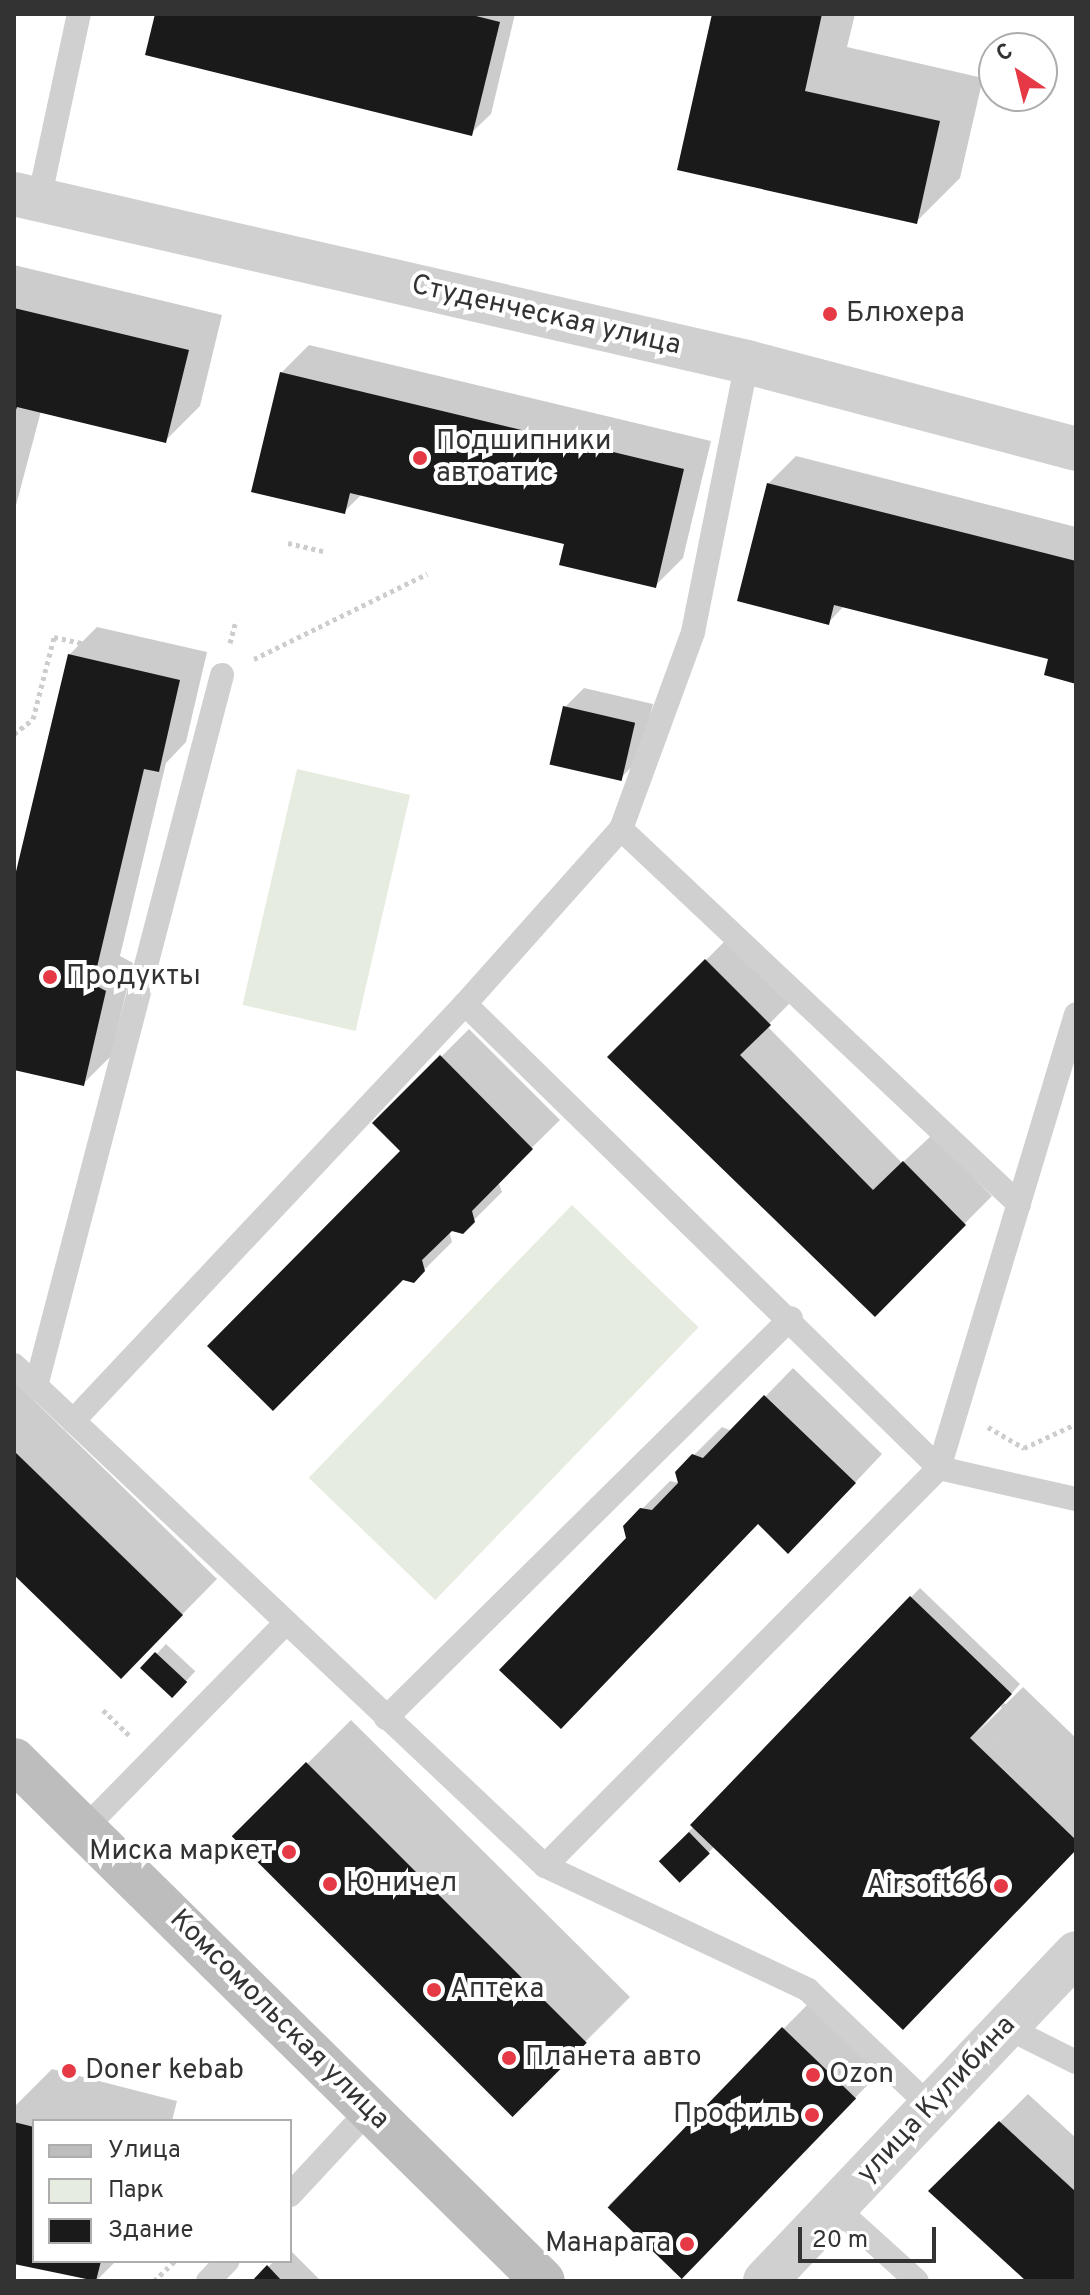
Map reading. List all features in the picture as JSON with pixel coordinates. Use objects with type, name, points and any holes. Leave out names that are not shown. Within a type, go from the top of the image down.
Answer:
[{"type":"main road","name":"Комсомольская улица","points":[[18,1771],[85,1828],[543,2281]]},
{"type":"street","name":"Студенческая улица","points":[[26,197],[747,362],[1076,449]]},
{"type":"street","name":"улица Кулибина","points":[[765,2281],[1076,1953]]},
{"type":"lane","points":[[26,197],[79,14]]},
{"type":"lane","points":[[73,1421],[465,1004],[621,829],[693,632],[747,362]]},
{"type":"lane","points":[[36,1386],[222,675]]},
{"type":"lane","points":[[621,829],[1019,1204]]},
{"type":"lane","points":[[465,1004],[791,1318],[939,1468],[1076,1499]]},
{"type":"lane","points":[[545,1866],[939,1468],[1076,1014]]},
{"type":"lane","points":[[386,1718],[791,1318]]},
{"type":"lane","points":[[14,1365],[285,1624],[545,1866],[808,1990],[930,2106]]},
{"type":"lane","points":[[85,1828],[285,1624]]},
{"type":"lane","points":[[1006,2027],[1076,2062]]},
{"type":"lane","points":[[292,2193],[369,2110]]},
{"type":"lane","points":[[835,2207],[917,2281]]},
{"type":"lane","points":[[208,2281],[225,2263]]},
{"type":"path","points":[[288,543],[323,551]]},
{"type":"path","points":[[14,734],[33,719],[54,637],[222,675],[427,574]]},
{"type":"path","points":[[957,1409],[1024,1448],[1076,1424]]},
{"type":"path","points":[[1002,1704],[1010,1711],[988,1734],[996,1742],[1018,1719],[1026,1727],[1015,1738]]},
{"type":"path","points":[[103,1710],[138,1744]]},
{"type":"path","points":[[154,2281],[173,2263]]},
{"type":"green space","points":[[297,769],[410,795],[356,1031],[243,1005]]},
{"type":"green space","points":[[572,1205],[699,1327],[435,1600],[309,1478]]},
{"type":"building","points":[[155,14],[468,14],[500,22],[472,136],[145,55]]},
{"type":"building","points":[[712,14],[822,14],[805,91],[940,121],[917,224],[677,170]]},
{"type":"building","points":[[14,308],[189,350],[166,443],[17,407],[14,416]]},
{"type":"building","points":[[280,372],[684,469],[656,588],[559,565],[564,544],[350,493],[345,514],[251,492]]},
{"type":"building","points":[[767,483],[1076,561],[1076,684],[1044,675],[1048,659],[834,605],[829,625],[737,601]]},
{"type":"building","points":[[68,654],[180,680],[159,772],[144,769],[93,984],[106,991],[84,1086],[14,1070],[14,880]]},
{"type":"building","points":[[563,706],[635,723],[622,781],[550,764]]},
{"type":"building","points":[[705,959],[771,1025],[740,1055],[873,1190],[903,1161],[966,1225],[875,1317],[607,1057]]},
{"type":"building","points":[[440,1055],[533,1149],[472,1211],[475,1222],[463,1234],[452,1231],[422,1260],[425,1271],[414,1283],[403,1280],[273,1411],[207,1346],[400,1151],[372,1123]]},
{"type":"building","points":[[764,1395],[856,1483],[788,1554],[758,1524],[561,1729],[499,1670],[626,1538],[623,1526],[640,1508],[652,1510],[678,1483],[675,1472],[692,1454],[703,1458]]},
{"type":"building","points":[[14,1451],[183,1615],[121,1679],[14,1575]]},
{"type":"building","points":[[910,1596],[1012,1694],[970,1738],[1076,1840],[1076,1850],[903,2030],[690,1825]]},
{"type":"building","points":[[155,1652],[187,1682],[172,1698],[140,1668]]},
{"type":"building","points":[[306,1762],[587,2043],[512,2117],[232,1836]]},
{"type":"building","points":[[689,1832],[710,1854],[680,1883],[659,1861]]},
{"type":"building","points":[[782,2027],[856,2099],[682,2279],[608,2208]]},
{"type":"building","points":[[999,2121],[1076,2192],[1076,2281],[1026,2281],[928,2191]]},
{"type":"building","points":[[14,2122],[32,2126],[32,2263],[100,2263],[96,2281],[14,2264]]},
{"type":"building","points":[[267,2265],[282,2281],[252,2281]]},
{"type":"place","name":"Блюхера","points":[[830,314]]},
{"type":"place","name":"Подшипники автоатис","points":[[420,458]]},
{"type":"place","name":"Продукты","points":[[50,977]]},
{"type":"place","name":"Миска маркет","points":[[289,1852]]},
{"type":"place","name":"Юничел","points":[[330,1884]]},
{"type":"place","name":"Airsoft66","points":[[1001,1886]]},
{"type":"place","name":"Аптека","points":[[434,1990]]},
{"type":"place","name":"Планета авто","points":[[509,2058]]},
{"type":"place","name":"Doner kebab","points":[[69,2071]]},
{"type":"place","name":"Ozon","points":[[813,2075]]},
{"type":"place","name":"Профиль","points":[[812,2115]]},
{"type":"place","name":"Манарага","points":[[687,2244]]}]
